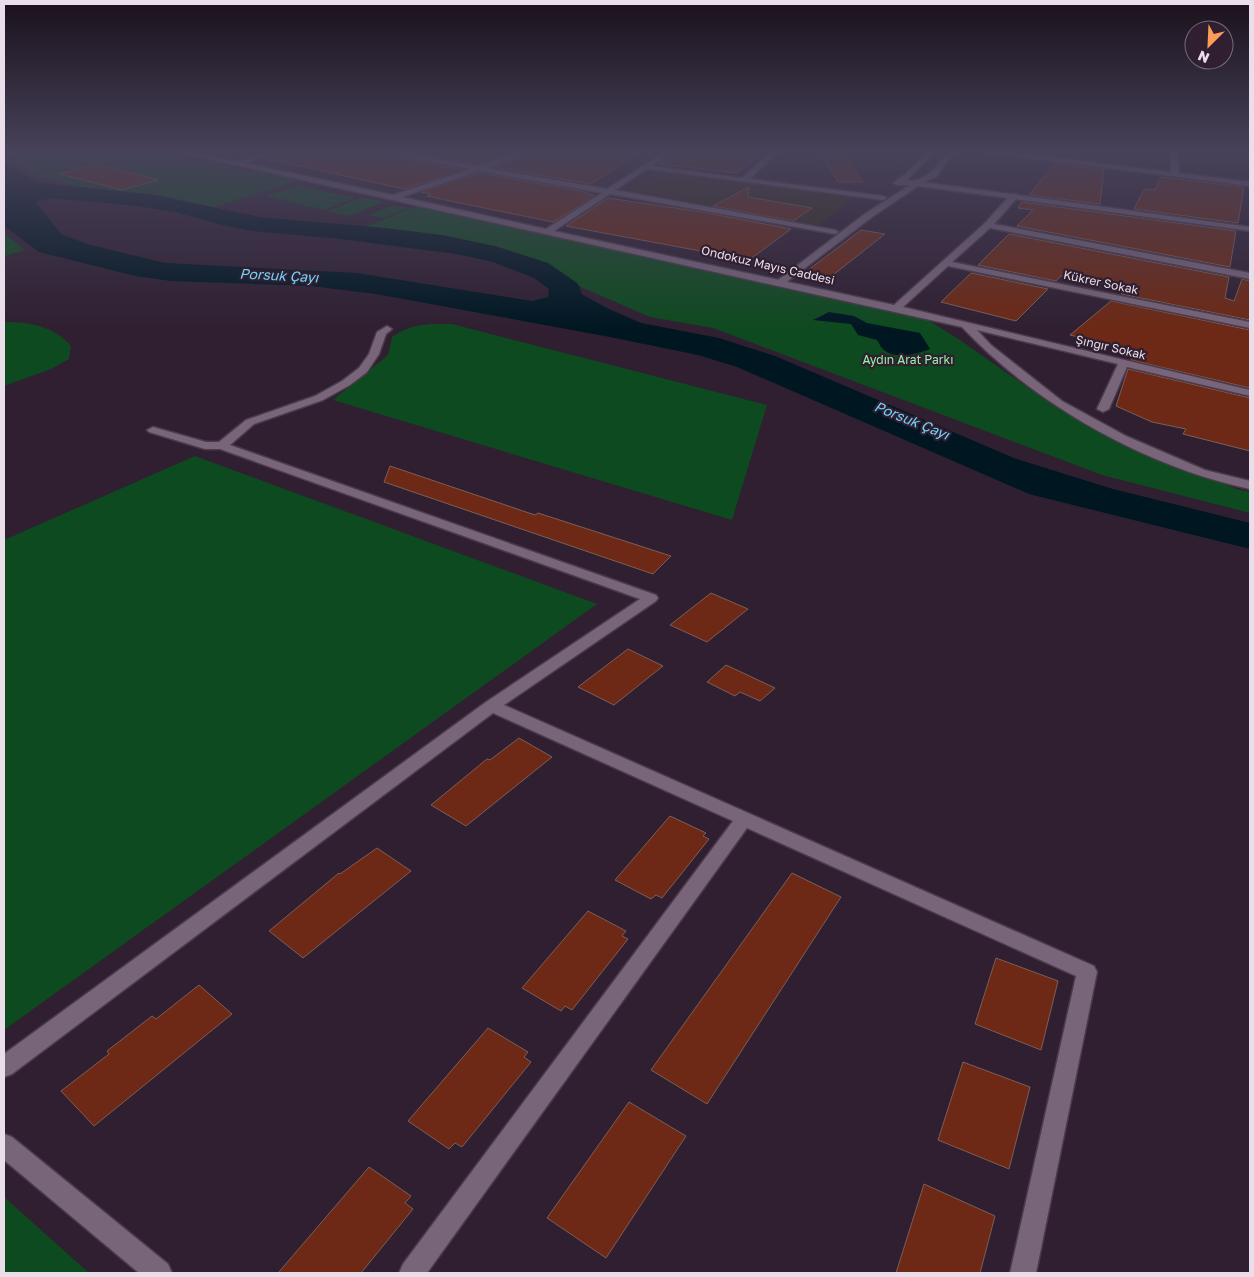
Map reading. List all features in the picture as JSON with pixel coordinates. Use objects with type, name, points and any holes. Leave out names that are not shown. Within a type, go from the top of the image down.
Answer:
[{"type":"street","name":"Ondokuz Mayıs Caddesi","points":[[453,211],[781,282],[966,326]]},
{"type":"street","points":[[548,231],[579,211]]},
{"type":"street","points":[[717,211],[835,232]]},
{"type":"street","points":[[770,280],[865,211]]},
{"type":"street","points":[[781,282],[876,211]]},
{"type":"street","points":[[896,308],[988,225],[1001,211]]},
{"type":"street","points":[[1122,211],[1250,228]]},
{"type":"street","points":[[1153,211],[1250,223]]},
{"type":"street","points":[[988,225],[1250,276]]},
{"type":"street","name":"Kükrer Sokak","points":[[946,263],[1250,325]]},
{"type":"street","points":[[966,326],[987,347],[1058,403],[1122,438],[1201,473],[1250,486]]},
{"type":"street","name":"Şıngır Sokak","points":[[966,326],[1250,393]]},
{"type":"street","points":[[222,446],[250,422],[319,398],[346,384],[363,370],[374,354],[382,332],[387,329]]},
{"type":"street","points":[[1103,409],[1110,390],[1124,363]]},
{"type":"street","points":[[4,1067],[492,706],[651,598],[222,446],[205,445],[153,430]]},
{"type":"street","points":[[492,706],[1087,972],[1023,1273]]},
{"type":"street","points":[[412,1273],[744,819]]},
{"type":"street","points":[[4,1145],[159,1273]]},
{"type":"shaded area","points":[[740,211],[837,211],[818,225]]},
{"type":"green space","points":[[328,211],[363,211],[349,216]]},
{"type":"green space","points":[[379,211],[402,211],[383,218],[368,215]]},
{"type":"green space","name":"Aydın Arat Parkı","points":[[406,211],[438,211],[928,320],[960,340],[1054,406],[1236,489],[1250,492],[1250,513],[1102,475],[713,328],[650,317],[581,287],[530,259],[453,242],[360,229]]},
{"type":"green space","points":[[4,233],[25,250],[4,256]]},
{"type":"green space","points":[[4,322],[32,324],[57,334],[71,346],[69,359],[51,369],[4,386]]},
{"type":"green space","points":[[432,324],[452,324],[767,405],[732,520],[333,400],[388,355],[392,337],[401,331]]},
{"type":"green space","points":[[195,456],[597,604],[4,1030],[4,540]]},
{"type":"green space","points":[[4,1197],[89,1273],[4,1273]]},
{"type":"water","points":[[4,211],[43,211],[61,234],[87,244],[165,263],[357,273],[532,301],[548,297],[549,289],[534,278],[493,262],[456,254],[340,239],[252,231],[166,211],[197,211],[248,225],[283,230],[346,234],[456,248],[492,255],[531,267],[609,309],[641,323],[719,338],[775,356],[1014,458],[1113,489],[1250,523],[1250,549],[1029,494],[737,367],[698,355],[376,294],[311,286],[171,281],[135,276],[39,252],[4,226]]},
{"type":"water","points":[[829,312],[854,316],[867,323],[920,333],[930,349],[907,355],[894,355],[883,349],[877,340],[858,335],[851,324],[813,320]]},
{"type":"building","points":[[498,211],[571,211],[553,222]]},
{"type":"building","points":[[589,211],[693,211],[791,229],[749,260],[566,226]]},
{"type":"building","points":[[737,211],[808,211],[793,221]]},
{"type":"building","points":[[1032,211],[1085,211],[1236,231],[1230,267],[1017,226]]},
{"type":"building","points":[[1146,211],[1240,211],[1238,223]]},
{"type":"building","points":[[861,230],[885,234],[828,279],[803,274]]},
{"type":"building","points":[[1009,234],[1229,277],[1225,298],[1234,301],[1242,279],[1250,281],[1250,320],[1121,294],[1127,289],[1113,286],[1115,285],[1061,276],[1056,281],[978,265]]},
{"type":"building","points":[[971,273],[1048,289],[1016,321],[941,302]]},
{"type":"building","points":[[1111,301],[1250,330],[1250,388],[1131,360],[1134,351],[1070,335]]},
{"type":"building","points":[[1128,369],[1250,398],[1250,451],[1183,434],[1186,429],[1152,422],[1116,406]]},
{"type":"building","points":[[390,466],[535,515],[538,513],[671,556],[653,574],[384,482]]},
{"type":"building","points":[[711,593],[748,609],[707,642],[670,625]]},
{"type":"building","points":[[628,649],[663,666],[614,705],[578,687]]},
{"type":"building","points":[[726,665],[775,688],[760,701],[740,692],[735,696],[707,682]]},
{"type":"building","points":[[519,738],[552,757],[466,826],[431,805],[487,759],[490,760]]},
{"type":"building","points":[[670,816],[706,833],[703,836],[709,839],[662,898],[656,895],[651,899],[615,880]]},
{"type":"building","points":[[377,848],[411,871],[303,958],[269,931],[339,873]]},
{"type":"building","points":[[792,873],[841,897],[707,1104],[651,1070]]},
{"type":"building","points":[[588,911],[626,931],[622,936],[628,939],[572,1010],[565,1006],[561,1011],[522,988]]},
{"type":"building","points":[[996,958],[1058,981],[1041,1050],[975,1024]]},
{"type":"building","points":[[199,985],[232,1014],[94,1126],[61,1091],[109,1054],[107,1051],[152,1016],[156,1019]]},
{"type":"building","points":[[488,1028],[528,1052],[524,1057],[531,1062],[462,1147],[455,1143],[449,1149],[408,1121]]},
{"type":"building","points":[[963,1062],[1030,1087],[1009,1169],[938,1140]]},
{"type":"building","points":[[629,1102],[686,1136],[606,1258],[547,1218]]},
{"type":"building","points":[[369,1167],[411,1196],[405,1203],[413,1209],[361,1273],[278,1273]]},
{"type":"building","points":[[924,1184],[995,1216],[980,1273],[896,1273]]},
{"type":"waterway","name":"Porsuk Çayı","points":[[203,211],[260,224],[442,242],[495,253],[539,268],[567,288],[573,314]]}]
